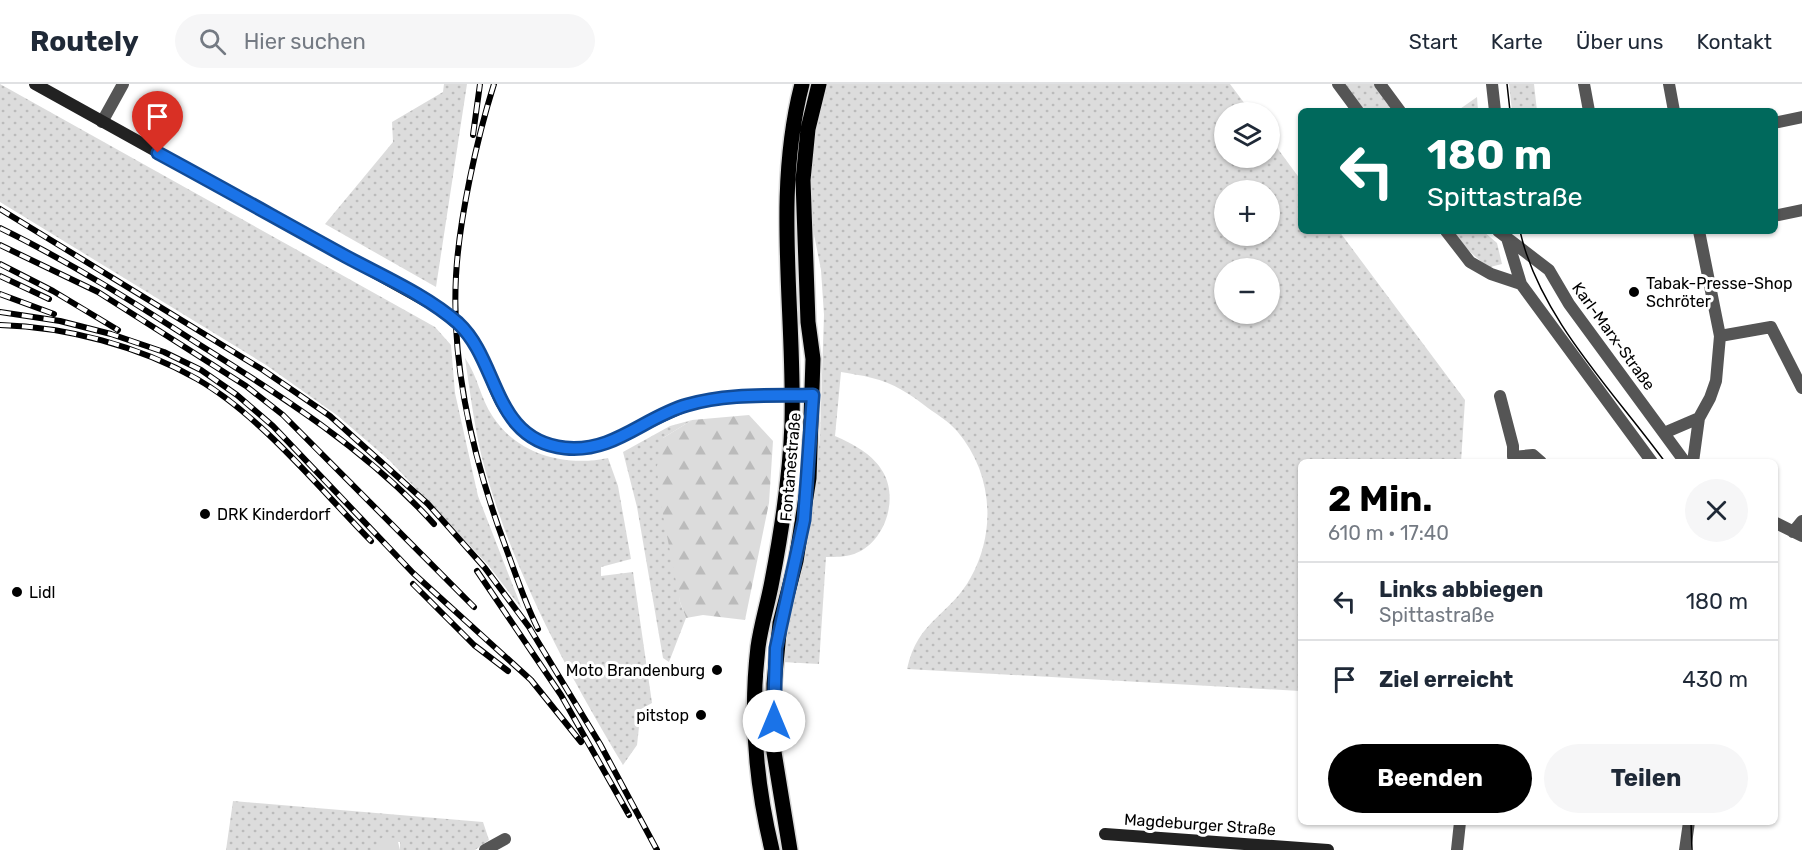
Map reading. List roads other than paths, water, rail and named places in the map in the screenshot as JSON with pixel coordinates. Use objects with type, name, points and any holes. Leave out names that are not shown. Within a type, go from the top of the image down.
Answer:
[{"type":"main road","name":"Fontanestraße","points":[[772,850],[753,716],[758,645],[783,521],[790,444],[792,396],[787,180],[791,134],[801,84]]},
{"type":"main road","name":"Fontanestraße","points":[[790,850],[774,752],[774,684],[780,623],[804,520],[813,395],[813,359],[805,267],[803,180],[808,129],[819,84]]},
{"type":"street","points":[[35,84],[380,274],[457,323],[477,348],[506,411],[518,425],[545,443],[579,449],[595,447],[619,440],[667,412],[687,405],[737,396],[813,395]]},
{"type":"street","points":[[102,122],[123,84]]},
{"type":"street","points":[[1338,84],[1356,108]]},
{"type":"street","points":[[1380,84],[1398,108]]},
{"type":"street","points":[[1491,84],[1495,108]]},
{"type":"street","points":[[1584,84],[1588,108]]},
{"type":"street","points":[[1669,84],[1673,108]]},
{"type":"street","points":[[1778,122],[1802,117]]},
{"type":"street","points":[[1778,215],[1802,210]]},
{"type":"street","points":[[1448,234],[1470,262],[1491,274],[1521,284]]},
{"type":"street","name":"Karl-Marx-Straße","points":[[1503,234],[1521,284],[1650,459]]},
{"type":"street","name":"Karl-Marx-Straße","points":[[1504,234],[1549,270],[1569,304],[1683,459]]},
{"type":"street","points":[[1693,459],[1699,418],[1710,399],[1716,381],[1720,336],[1700,234]]},
{"type":"street","points":[[1720,336],[1771,327],[1802,388]]},
{"type":"street","points":[[1500,396],[1513,446],[1513,459],[1533,454],[1537,459]]},
{"type":"street","points":[[1664,433],[1699,418]]},
{"type":"street","points":[[1778,524],[1798,534],[1802,521]]},
{"type":"street","points":[[1457,850],[1460,825]]},
{"type":"street","points":[[1685,850],[1689,825]]},
{"type":"street","name":"Magdeburger Straße","points":[[1105,834],[1328,850]]},
{"type":"street","points":[[485,850],[505,839]]},
{"type":"tram line","points":[[1507,84],[1510,108]]},
{"type":"tram line","points":[[1521,234],[1530,263],[1561,323],[1580,352],[1663,459]]},
{"type":"tram line","points":[[1691,825],[1692,850]]},
{"type":"railway","points":[[473,135],[480,84]]},
{"type":"railway","points":[[494,84],[475,153],[461,230],[456,276],[457,346],[467,415],[484,482],[517,579],[538,629]]},
{"type":"railway","points":[[0,209],[263,370],[330,416],[428,504],[485,568],[529,627],[600,744],[657,850]]},
{"type":"railway","points":[[0,228],[102,284],[293,405],[353,449],[408,497],[434,524]]},
{"type":"railway","points":[[0,245],[98,292],[246,386],[283,415],[474,607]]},
{"type":"railway","points":[[0,264],[53,291],[118,330]]},
{"type":"railway","points":[[0,276],[49,299]]},
{"type":"railway","points":[[0,294],[54,314]]},
{"type":"railway","points":[[0,312],[60,321],[111,334],[164,352],[201,370],[237,395],[273,426],[413,573],[531,680],[581,742]]},
{"type":"railway","points":[[0,325],[51,330],[102,340],[151,357],[197,379],[244,412],[266,432],[371,541]]},
{"type":"railway","points":[[477,571],[561,695],[629,815]]},
{"type":"railway","points":[[413,584],[474,645],[508,671]]},
{"type":"place","name":"Tabak-Presse-Shop Schröter","points":[[1634,292]]},
{"type":"place","name":"DRK Kinderdorf","points":[[205,514]]},
{"type":"place","name":"Lidl","points":[[17,592]]},
{"type":"place","name":"Moto Brandenburg","points":[[717,670]]},
{"type":"place","name":"pitstop","points":[[701,715]]}]
